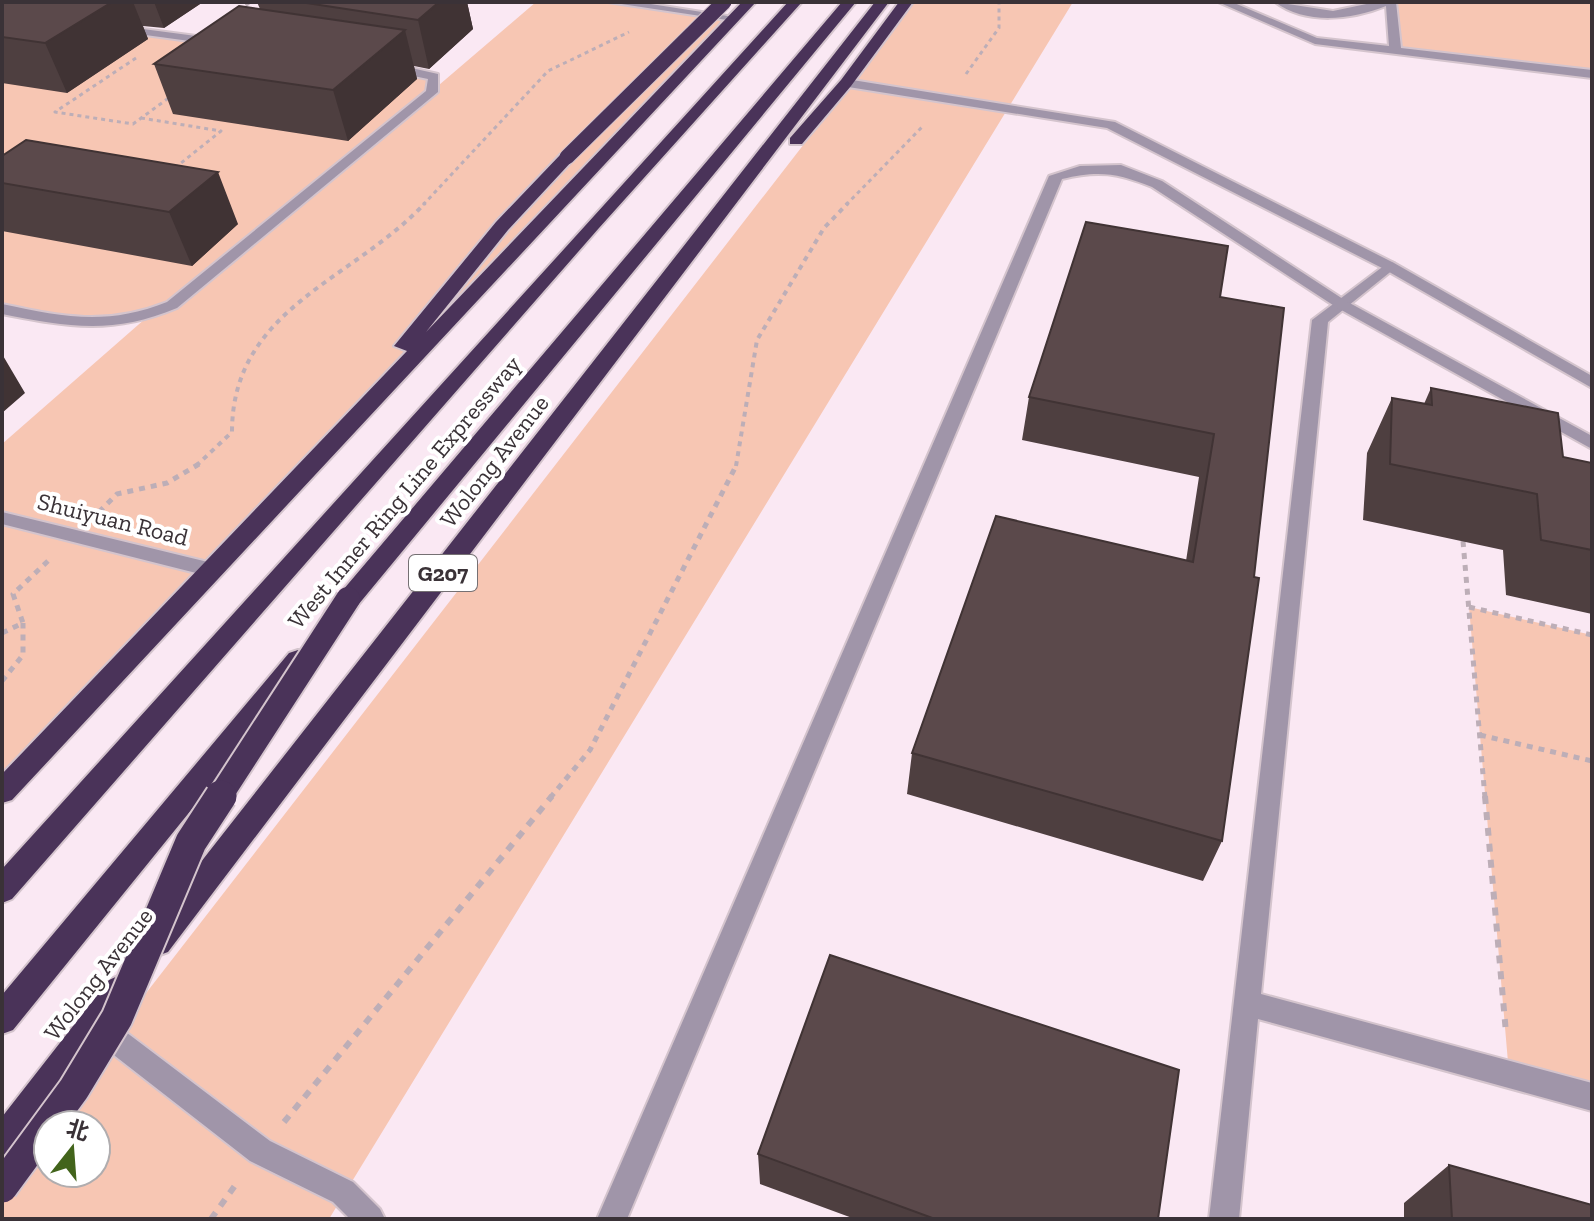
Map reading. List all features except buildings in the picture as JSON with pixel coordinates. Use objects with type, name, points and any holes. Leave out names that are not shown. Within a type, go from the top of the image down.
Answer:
[{"type":"highway","points":[[273,506],[502,226],[567,157],[729,10],[749,2]]},
{"type":"highway","name":"West Inner Ring Line Expressway","points":[[2,890],[593,224],[795,2]]},
{"type":"highway","name":"West Inner Ring Line Expressway","points":[[2,1019],[348,599],[849,2]]},
{"type":"highway","name":"Wolong Avenue","points":[[2,1144],[882,2]]},
{"type":"highway","points":[[656,297],[846,83],[906,2]]},
{"type":"highway","points":[[2,792],[273,506],[729,10]]},
{"type":"highway","points":[[2,1187],[74,1089],[117,1018],[191,842],[348,599]]},
{"type":"street","points":[[613,2],[659,8],[729,10]]},
{"type":"street","points":[[1280,2],[1298,10],[1344,16],[1368,11],[1388,2],[1395,50]]},
{"type":"street","points":[[1229,3],[1315,41],[1592,74]]},
{"type":"street","points":[[109,27],[241,46]]},
{"type":"street","points":[[2,309],[82,325],[109,325],[148,317],[172,305],[432,92],[434,77],[367,63]]},
{"type":"street","points":[[846,83],[1110,125],[1389,266],[1592,383]]},
{"type":"street","points":[[612,1219],[1056,176],[1080,170],[1121,169],[1157,184],[1341,304],[1592,443]]},
{"type":"street","points":[[1224,1219],[1320,320],[1389,266]]},
{"type":"street","name":"Shuiyuan Road","points":[[2,518],[212,570]]},
{"type":"street","points":[[1247,1003],[1592,1097]]},
{"type":"street","points":[[94,1024],[260,1151],[343,1192],[370,1219]]},
{"type":"path","points":[[211,1219],[260,1151],[590,750],[737,463],[757,340],[824,228],[948,100],[999,28],[999,2]]},
{"type":"path","points":[[2,681],[23,655],[23,623],[13,594],[117,494],[148,492],[199,468],[232,432],[232,400],[252,353],[283,315],[313,288],[352,264],[419,210],[548,71],[638,28],[659,8]]},
{"type":"path","points":[[170,36],[55,112],[133,124],[179,91]]},
{"type":"path","points":[[141,118],[221,131],[172,171]]},
{"type":"path","points":[[1463,541],[1509,1074]]},
{"type":"path","points":[[1469,607],[1592,635]]},
{"type":"path","points":[[2,633],[23,623]]},
{"type":"path","points":[[1480,735],[1592,761]]},
{"type":"shaded area","points":[[536,2],[613,2],[734,18],[2,792],[2,444],[146,318],[109,325],[2,309],[2,12],[434,77],[432,91]]},
{"type":"shaded area","points":[[914,2],[1073,2],[329,1219],[2,1219],[2,1179],[32,1140],[32,1189],[112,1189],[112,1109],[56,1109]]},
{"type":"shaded area","points":[[1391,2],[1592,2],[1592,74],[1395,50]]},
{"type":"shaded area","points":[[1469,607],[1592,635],[1592,1097],[1509,1074]]}]
